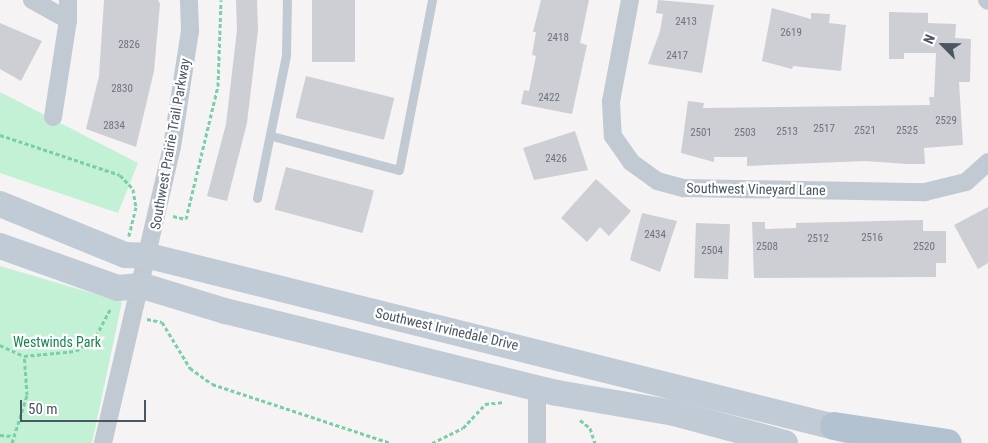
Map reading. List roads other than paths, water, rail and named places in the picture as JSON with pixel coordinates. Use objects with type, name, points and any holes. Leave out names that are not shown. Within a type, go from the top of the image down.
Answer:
[{"type":"main road","name":"Southwest Irvinedale Drive","points":[[0,204],[124,256],[149,256],[898,443]]},
{"type":"main road","points":[[0,246],[118,288],[143,286],[224,311],[536,398],[674,413],[785,443]]},
{"type":"main road","points":[[834,426],[948,443]]},
{"type":"street","points":[[32,0],[68,20]]},
{"type":"street","points":[[53,118],[68,20],[68,0]]},
{"type":"street","name":"Southwest Prairie Trail Parkway","points":[[103,443],[143,286],[158,213],[190,31],[189,0]]},
{"type":"street","name":"Southwest Vineyard Lane","points":[[630,0],[611,102],[613,136],[631,162],[657,181],[684,188],[925,192],[966,182],[988,162]]},
{"type":"street","points":[[536,398],[537,443]]},
{"type":"lane","points":[[257,198],[272,136],[286,55],[287,0]]},
{"type":"lane","points":[[272,136],[399,170],[432,0]]},
{"type":"park label","name":"Westwinds Park","points":[[57,342]]}]
